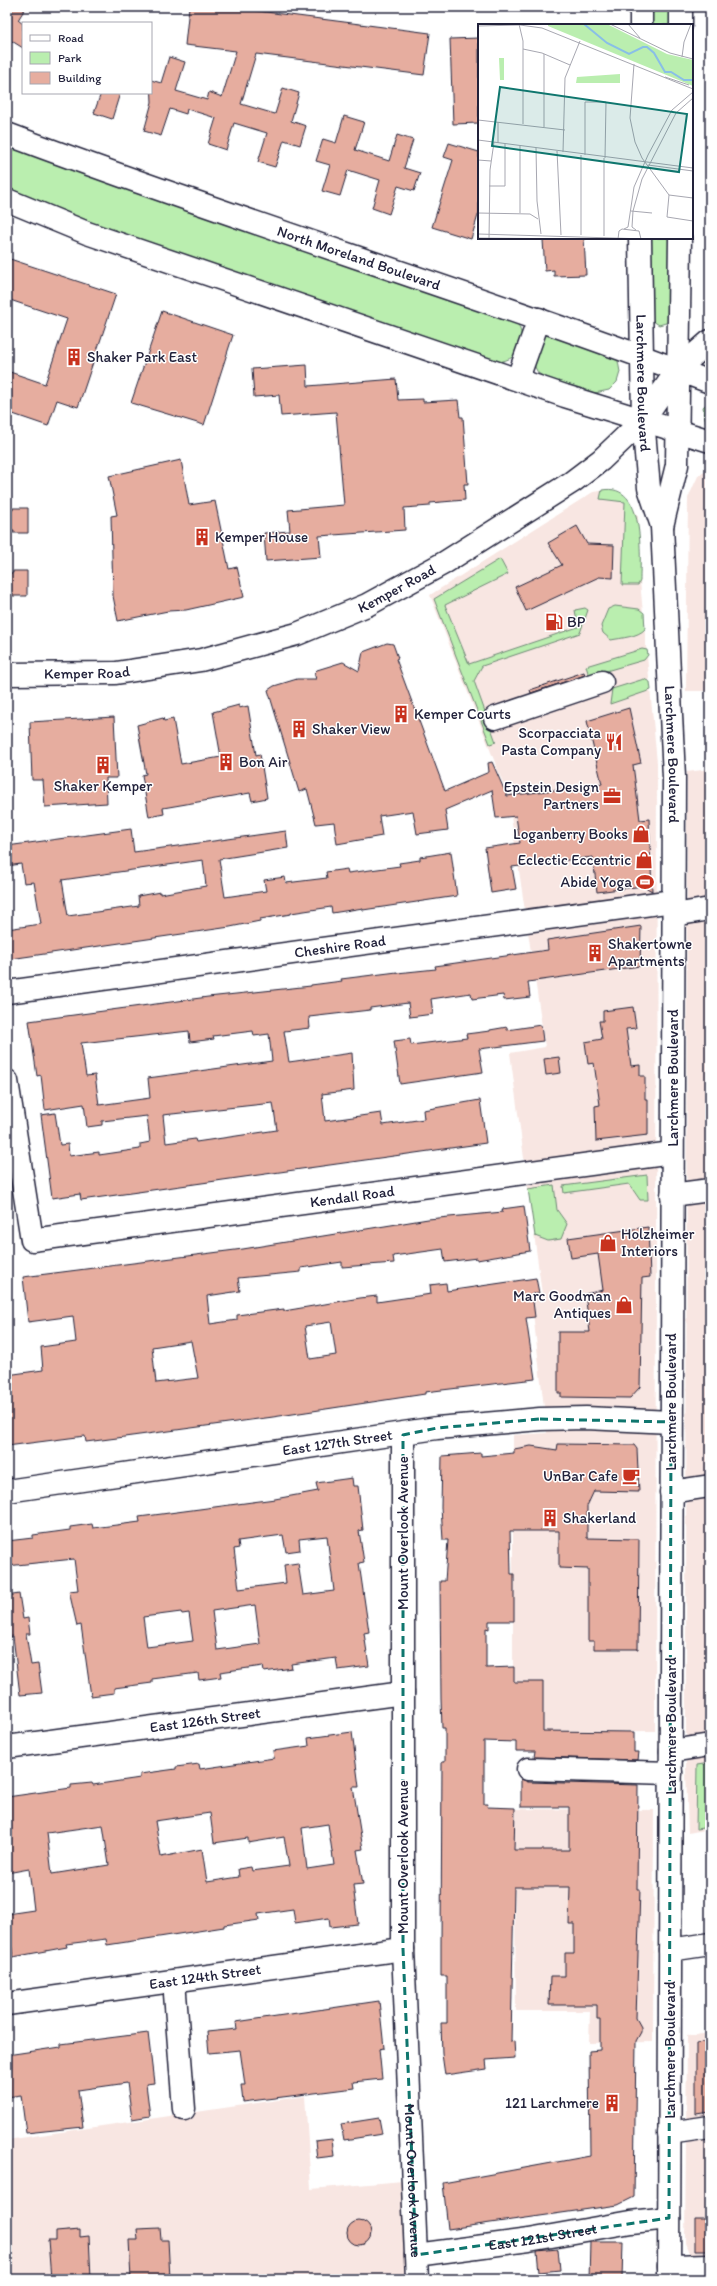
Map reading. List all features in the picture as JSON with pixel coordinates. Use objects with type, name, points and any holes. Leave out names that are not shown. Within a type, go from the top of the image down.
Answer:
[{"type":"street","points":[[641,7],[641,24]]},
{"type":"street","points":[[681,7],[681,24]]},
{"type":"street","name":"North Moreland Boulevard","points":[[7,134],[263,226],[539,319],[641,355],[710,382]]},
{"type":"street","points":[[7,200],[87,233],[518,378],[571,398],[710,441]]},
{"type":"street","name":"Larchmere Boulevard","points":[[640,239],[643,420],[649,488],[662,526],[674,777],[669,2272]]},
{"type":"street","name":"Larchmere Boulevard","points":[[662,526],[675,478],[678,431],[680,239]]},
{"type":"street","points":[[518,378],[539,319]]},
{"type":"street","name":"Kemper Road","points":[[7,674],[65,675],[152,668],[224,654],[297,634],[368,605],[444,563],[572,482],[612,451],[643,420],[678,369],[710,341]]},
{"type":"street","points":[[495,718],[602,682]]},
{"type":"street","name":"Cheshire Road","points":[[7,992],[674,908],[710,909]]},
{"type":"street","name":"Kendall Road","points":[[7,1080],[32,1240],[672,1153]]},
{"type":"street","points":[[672,1195],[710,1190]]},
{"type":"street","name":"East 127th Street","points":[[7,1491],[403,1435],[437,1428],[586,1418],[671,1422]]},
{"type":"street","name":"Mount Overlook Avenue","points":[[403,1435],[403,1949],[417,2279]]},
{"type":"street","points":[[671,1492],[710,1486]]},
{"type":"street","name":"East 126th Street","points":[[7,1747],[403,1693]]},
{"type":"street","points":[[671,1751],[710,1745]]},
{"type":"street","points":[[528,1769],[671,1773]]},
{"type":"street","points":[[670,1950],[710,1944]]},
{"type":"street","name":"East 124th Street","points":[[7,2004],[403,1949]]},
{"type":"street","points":[[174,1981],[184,2109]]},
{"type":"street","points":[[669,2133],[710,2127]]},
{"type":"street","name":"East 121st Street","points":[[416,2255],[529,2240],[631,2222],[669,2218]]},
{"type":"street","points":[[669,2272],[710,2265]]},
{"type":"highlighted area","points":[[540,1419],[671,1422],[669,2218],[416,2255],[403,1949],[403,1435],[437,1428]]},
{"type":"shaded area","points":[[710,467],[710,691],[686,691],[688,498],[698,476]]},
{"type":"shaded area","points":[[606,490],[618,492],[627,499],[638,516],[640,581],[657,763],[655,1731],[513,1732],[513,1435],[547,1433],[531,1296],[542,1294],[510,1053],[545,1047],[508,796],[430,595],[593,492]]},
{"type":"shaded area","points":[[710,769],[710,1829],[688,1833],[686,1769],[687,772]]},
{"type":"shaded area","points":[[514,1809],[654,1810],[653,2042],[589,2043],[590,2011],[516,2011]]},
{"type":"shaded area","points":[[710,2033],[710,2255],[695,2255],[689,2253],[685,2243],[687,2036]]},
{"type":"shaded area","points":[[305,2096],[311,2189],[403,2181],[407,2279],[7,2279],[7,2140]]},
{"type":"green space","points":[[652,7],[673,7],[673,24],[652,24]]},
{"type":"green space","points":[[7,142],[517,322],[522,338],[522,345],[515,355],[509,359],[493,363],[116,234],[7,192]]},
{"type":"green space","points":[[651,239],[672,239],[669,322],[659,325],[653,321],[650,313]]},
{"type":"green space","points":[[551,332],[609,352],[618,361],[620,372],[617,382],[609,390],[595,393],[549,380],[538,373],[534,365],[543,335]]},
{"type":"green space","points":[[710,401],[710,426],[706,423],[703,407]]},
{"type":"green space","points":[[602,490],[616,491],[626,497],[633,509],[638,523],[640,539],[640,581],[638,585],[622,585],[625,502],[600,499]]},
{"type":"green space","points":[[500,559],[508,574],[445,605],[469,664],[578,627],[575,610],[585,608],[588,610],[580,633],[482,666],[474,681],[496,742],[490,744],[434,599]]},
{"type":"green space","points":[[615,606],[639,609],[644,613],[645,629],[638,634],[611,640],[603,633],[601,626],[608,609]]},
{"type":"green space","points":[[642,649],[647,650],[648,655],[644,660],[589,676],[586,666]]},
{"type":"green space","points":[[644,679],[650,682],[651,690],[610,704],[612,689]]},
{"type":"green space","points":[[647,1175],[648,1200],[640,1200],[629,1184],[564,1193],[563,1186]]},
{"type":"green space","points":[[554,1185],[557,1210],[567,1224],[561,1239],[548,1241],[535,1236],[528,1189]]},
{"type":"green space","points":[[710,1763],[710,1827],[696,1829],[697,1765]]},
{"type":"building","points":[[7,7],[26,7],[18,20],[22,23],[22,47],[7,38]]},
{"type":"building","points":[[189,7],[227,7],[430,33],[424,75],[256,54],[241,104],[275,114],[283,88],[299,93],[291,121],[306,126],[300,145],[284,140],[275,167],[258,162],[267,133],[234,123],[226,150],[208,144],[216,118],[187,109],[186,114],[170,109],[161,136],[144,131],[152,102],[152,80],[161,83],[169,57],[185,62],[176,91],[207,100],[209,92],[222,97],[236,51],[185,45]]},
{"type":"building","points":[[478,38],[478,123],[453,124],[450,39]]},
{"type":"building","points":[[101,94],[120,94],[112,119],[94,113]]},
{"type":"building","points":[[344,116],[364,122],[355,150],[389,161],[397,135],[413,140],[404,168],[420,173],[414,191],[398,186],[389,214],[372,208],[380,180],[348,170],[340,196],[322,191],[330,165],[316,161],[323,139],[336,143]]},
{"type":"building","points":[[449,143],[478,152],[478,215],[471,239],[432,227],[453,160],[444,157]]},
{"type":"building","points":[[584,239],[586,275],[554,276],[554,270],[545,271],[543,240]]},
{"type":"building","name":"Shaker Park East","points":[[7,258],[116,294],[78,407],[57,400],[48,426],[7,412],[7,371],[45,384],[67,319],[7,299]]},
{"type":"building","points":[[162,311],[233,335],[204,425],[131,403]]},
{"type":"building","points":[[307,365],[308,386],[396,379],[398,400],[423,399],[423,402],[458,400],[460,417],[463,417],[468,484],[464,484],[465,500],[430,503],[430,506],[404,508],[405,530],[319,536],[321,557],[266,561],[264,533],[290,531],[288,510],[344,505],[336,412],[281,416],[279,395],[254,397],[252,369]]},
{"type":"building","points":[[181,460],[189,505],[215,501],[229,569],[237,567],[244,597],[186,610],[168,611],[118,621],[113,596],[111,516],[117,515],[109,476]]},
{"type":"building","points":[[13,508],[28,508],[28,533],[13,533],[14,530],[7,530],[7,510],[13,510]]},
{"type":"building","points":[[577,526],[587,544],[614,545],[613,578],[599,577],[526,611],[515,587],[562,565],[548,543]]},
{"type":"building","points":[[13,571],[27,571],[27,596],[13,596],[13,593],[7,593],[7,573],[13,573]]},
{"type":"building","points":[[387,643],[393,644],[398,658],[396,659],[445,791],[489,772],[488,763],[492,762],[507,796],[602,784],[587,721],[629,708],[641,763],[633,765],[640,820],[649,819],[652,891],[643,886],[597,892],[593,857],[512,867],[516,889],[491,893],[485,848],[520,843],[516,816],[496,818],[492,790],[445,810],[448,830],[417,834],[413,811],[379,816],[382,836],[337,844],[334,822],[316,824],[307,789],[299,792],[268,690],[274,686],[297,679],[316,679],[314,673],[317,670],[343,662],[359,671],[363,652]]},
{"type":"building","points":[[584,672],[585,675],[531,693],[530,690]]},
{"type":"building","name":"Bon Air","points":[[239,705],[239,708],[248,706],[256,755],[260,754],[267,798],[252,801],[250,793],[163,808],[164,814],[149,817],[142,775],[146,774],[137,725],[163,718],[164,721],[173,719],[181,764],[221,757],[213,712]]},
{"type":"building","name":"Shaker Kemper","points":[[114,717],[117,778],[106,778],[107,803],[45,807],[43,780],[32,780],[30,722]]},
{"type":"building","points":[[131,829],[134,852],[286,831],[288,848],[219,859],[225,897],[266,891],[264,880],[285,877],[286,883],[327,878],[326,872],[347,869],[348,873],[400,866],[399,863],[420,860],[420,857],[451,852],[457,896],[363,910],[363,908],[332,913],[331,907],[260,919],[260,921],[230,927],[10,959],[7,929],[41,924],[34,882],[24,883],[21,864],[7,866],[7,846]],"holes":[[[203,860],[206,886],[160,894],[160,892],[138,896],[139,906],[68,916],[62,880]]]},
{"type":"building","points":[[641,926],[640,966],[528,982],[530,997],[504,1000],[503,995],[472,999],[471,993],[431,999],[433,1014],[410,1017],[408,1003],[370,1008],[370,1010],[309,1017],[310,1028],[284,1031],[289,1062],[352,1053],[354,1090],[322,1094],[325,1121],[381,1113],[383,1125],[424,1119],[423,1110],[480,1100],[486,1143],[81,1200],[80,1194],[52,1198],[41,1115],[55,1113],[60,1145],[68,1144],[69,1156],[99,1152],[99,1155],[140,1149],[140,1144],[150,1142],[147,1116],[102,1121],[102,1125],[87,1127],[84,1104],[45,1110],[41,1075],[37,1076],[29,1021],[208,997],[311,986],[342,981],[341,979],[436,969],[435,966],[548,950],[547,940]],"holes":[[[189,1031],[190,1042],[214,1039],[213,1036],[253,1031],[254,1036],[269,1034],[272,1061],[148,1078],[150,1098],[99,1105],[95,1075],[86,1076],[81,1043]],[[273,1103],[277,1130],[196,1142],[195,1139],[166,1143],[163,1115]]]},
{"type":"building","points":[[633,1007],[636,1028],[626,1029],[631,1066],[640,1065],[640,1076],[645,1076],[645,1099],[648,1099],[648,1135],[596,1141],[595,1106],[600,1105],[594,1063],[588,1064],[585,1042],[602,1039],[599,1021],[603,1021],[603,1011]]},
{"type":"building","points":[[541,1025],[543,1041],[479,1049],[483,1072],[400,1084],[394,1041],[410,1039],[411,1045],[467,1038],[466,1034],[507,1027],[507,1030]]},
{"type":"building","points":[[559,1057],[561,1073],[546,1075],[544,1059]]},
{"type":"building","points":[[524,1206],[530,1251],[477,1260],[477,1258],[445,1262],[443,1249],[393,1256],[394,1263],[342,1267],[342,1262],[301,1268],[301,1272],[238,1278],[240,1291],[207,1296],[210,1324],[237,1320],[237,1315],[284,1309],[284,1311],[360,1298],[377,1296],[377,1302],[431,1294],[430,1285],[446,1283],[447,1291],[536,1278],[539,1293],[532,1294],[535,1317],[526,1318],[535,1379],[425,1392],[425,1394],[273,1417],[86,1442],[85,1436],[7,1446],[7,1375],[43,1370],[41,1347],[76,1342],[73,1316],[28,1322],[23,1277],[243,1249],[428,1219],[503,1212],[502,1209]],"holes":[[[331,1322],[336,1355],[310,1359],[305,1326]],[[191,1341],[198,1378],[156,1383],[152,1347]]]},
{"type":"building","points":[[648,1227],[650,1277],[642,1278],[640,1387],[630,1398],[561,1397],[561,1393],[558,1393],[558,1332],[590,1332],[585,1294],[603,1290],[598,1254],[571,1258],[568,1238]]},
{"type":"building","points":[[558,1444],[634,1445],[637,1449],[639,1492],[594,1491],[587,1506],[587,1538],[639,1539],[638,1649],[594,1649],[594,1641],[588,1641],[588,1569],[559,1568],[559,1531],[510,1531],[511,1574],[514,1574],[514,1621],[489,1621],[489,1629],[486,1628],[486,1668],[514,1667],[514,1682],[543,1682],[543,1731],[634,1732],[634,1752],[639,1752],[638,1760],[534,1757],[535,1751],[516,1751],[516,1742],[484,1741],[484,1804],[488,1804],[487,1807],[515,1808],[514,1850],[569,1850],[569,1807],[521,1807],[521,1779],[528,1782],[638,1785],[637,1889],[640,1889],[636,2018],[641,2027],[641,2032],[636,2041],[634,2197],[618,2205],[448,2229],[443,2183],[590,2156],[589,2051],[600,2050],[600,2019],[597,2019],[597,2005],[549,2005],[550,1976],[565,1976],[565,1953],[574,1953],[574,1924],[569,1924],[570,1887],[514,1887],[511,2042],[514,2041],[515,2058],[486,2060],[487,2069],[445,2075],[442,2054],[441,2023],[447,2023],[447,1976],[441,1976],[442,1762],[445,1762],[445,1728],[442,1728],[441,1699],[440,1581],[445,1581],[448,1540],[443,1540],[441,1507],[442,1456],[481,1453],[481,1456],[514,1453],[514,1449],[531,1446],[557,1450]]},
{"type":"building","points":[[352,1478],[353,1486],[358,1486],[363,1530],[359,1531],[364,1562],[359,1563],[369,1632],[364,1633],[369,1666],[338,1670],[336,1658],[291,1664],[292,1668],[264,1672],[263,1666],[220,1672],[221,1677],[199,1680],[198,1673],[152,1679],[152,1683],[114,1688],[114,1693],[91,1696],[81,1625],[77,1626],[69,1591],[78,1590],[74,1559],[7,1566],[7,1541],[33,1538],[33,1535],[70,1530],[70,1527],[92,1524],[93,1528],[140,1522],[139,1517],[275,1499],[318,1491],[316,1483]],"holes":[[[283,1535],[286,1552],[300,1550],[299,1539],[327,1536],[334,1591],[303,1595],[298,1563],[284,1565],[286,1583],[239,1589],[234,1549],[239,1548],[238,1541]],[[255,1605],[260,1644],[217,1650],[212,1611]],[[181,1612],[182,1614],[189,1613],[193,1641],[147,1647],[143,1617]]]},
{"type":"building","points":[[19,1594],[23,1619],[28,1618],[30,1634],[26,1634],[31,1665],[38,1664],[42,1693],[20,1695],[13,1636],[7,1637],[7,1596]]},
{"type":"building","points":[[352,1732],[359,1787],[353,1787],[363,1849],[357,1850],[363,1884],[353,1885],[358,1924],[330,1927],[329,1918],[295,1923],[293,1909],[258,1914],[259,1920],[224,1925],[224,1927],[107,1945],[106,1939],[66,1944],[67,1947],[13,1957],[7,1914],[34,1910],[29,1869],[7,1873],[7,1797],[71,1788],[71,1785],[92,1783],[93,1785],[140,1778],[140,1774],[176,1769],[176,1767],[199,1764],[200,1769],[274,1758],[273,1751],[309,1746],[308,1738]],"holes":[[[210,1813],[214,1843],[248,1838],[248,1843],[284,1837],[289,1866],[252,1871],[251,1867],[238,1869],[239,1877],[207,1882],[202,1849],[161,1857],[155,1821]],[[328,1824],[334,1865],[307,1869],[302,1828]],[[103,1825],[109,1865],[52,1874],[47,1833]]]},
{"type":"building","points":[[379,2001],[384,2048],[379,2049],[382,2079],[353,2082],[354,2088],[243,2102],[241,2085],[245,2085],[240,2050],[209,2053],[207,2032],[237,2029],[236,2022]]},
{"type":"building","points":[[148,2033],[154,2083],[146,2084],[150,2116],[132,2119],[127,2083],[78,2090],[83,2127],[26,2133],[21,2095],[7,2097],[7,2055],[61,2047],[61,2044]]},
{"type":"building","points":[[710,2041],[710,2112],[696,2114],[696,2043]]},
{"type":"building","points":[[379,2118],[382,2134],[344,2140],[341,2124]]},
{"type":"building","points":[[332,2139],[334,2156],[317,2158],[315,2141]]},
{"type":"building","points":[[695,2219],[710,2219],[710,2250],[695,2250]]},
{"type":"building","points":[[359,2221],[364,2222],[370,2228],[370,2238],[364,2244],[359,2245],[354,2244],[348,2238],[347,2233],[348,2228],[354,2222]]},
{"type":"building","points":[[160,2228],[161,2240],[168,2240],[170,2279],[131,2279],[129,2240],[138,2240],[137,2229]]},
{"type":"building","points":[[80,2230],[80,2237],[89,2236],[91,2279],[51,2279],[48,2240],[56,2240],[56,2232]]},
{"type":"building","points":[[590,2242],[623,2242],[622,2279],[589,2279]]},
{"type":"building","points":[[558,2249],[560,2270],[539,2272],[537,2251]]},
{"type":"place","name":"Shaker Park East","points":[[74,357]]},
{"type":"place","name":"Kemper House","points":[[202,537]]},
{"type":"place","name":"BP","points":[[554,622]]},
{"type":"place","name":"Kemper Courts","points":[[401,714]]},
{"type":"place","name":"Shaker View","points":[[299,729]]},
{"type":"place","name":"Scorpacciata Pasta Company","points":[[614,742]]},
{"type":"place","name":"Bon Air","points":[[226,762]]},
{"type":"place","name":"Shaker Kemper","points":[[103,765]]},
{"type":"place","name":"Epstein Design Partners","points":[[612,796]]},
{"type":"place","name":"Loganberry Books","points":[[641,834]]},
{"type":"place","name":"Eclectic Eccentric","points":[[644,860]]},
{"type":"place","name":"Abide Yoga","points":[[645,882]]},
{"type":"place","name":"Shakertowne Apartments","points":[[595,953]]},
{"type":"place","name":"Holzheimer Interiors","points":[[608,1243]]},
{"type":"place","name":"Marc Goodman Antiques","points":[[624,1305]]},
{"type":"place","name":"UnBar Cafe","points":[[631,1476]]},
{"type":"place","name":"Shakerland","points":[[550,1518]]},
{"type":"place","name":"121 Larchmere","points":[[612,2103]]}]
